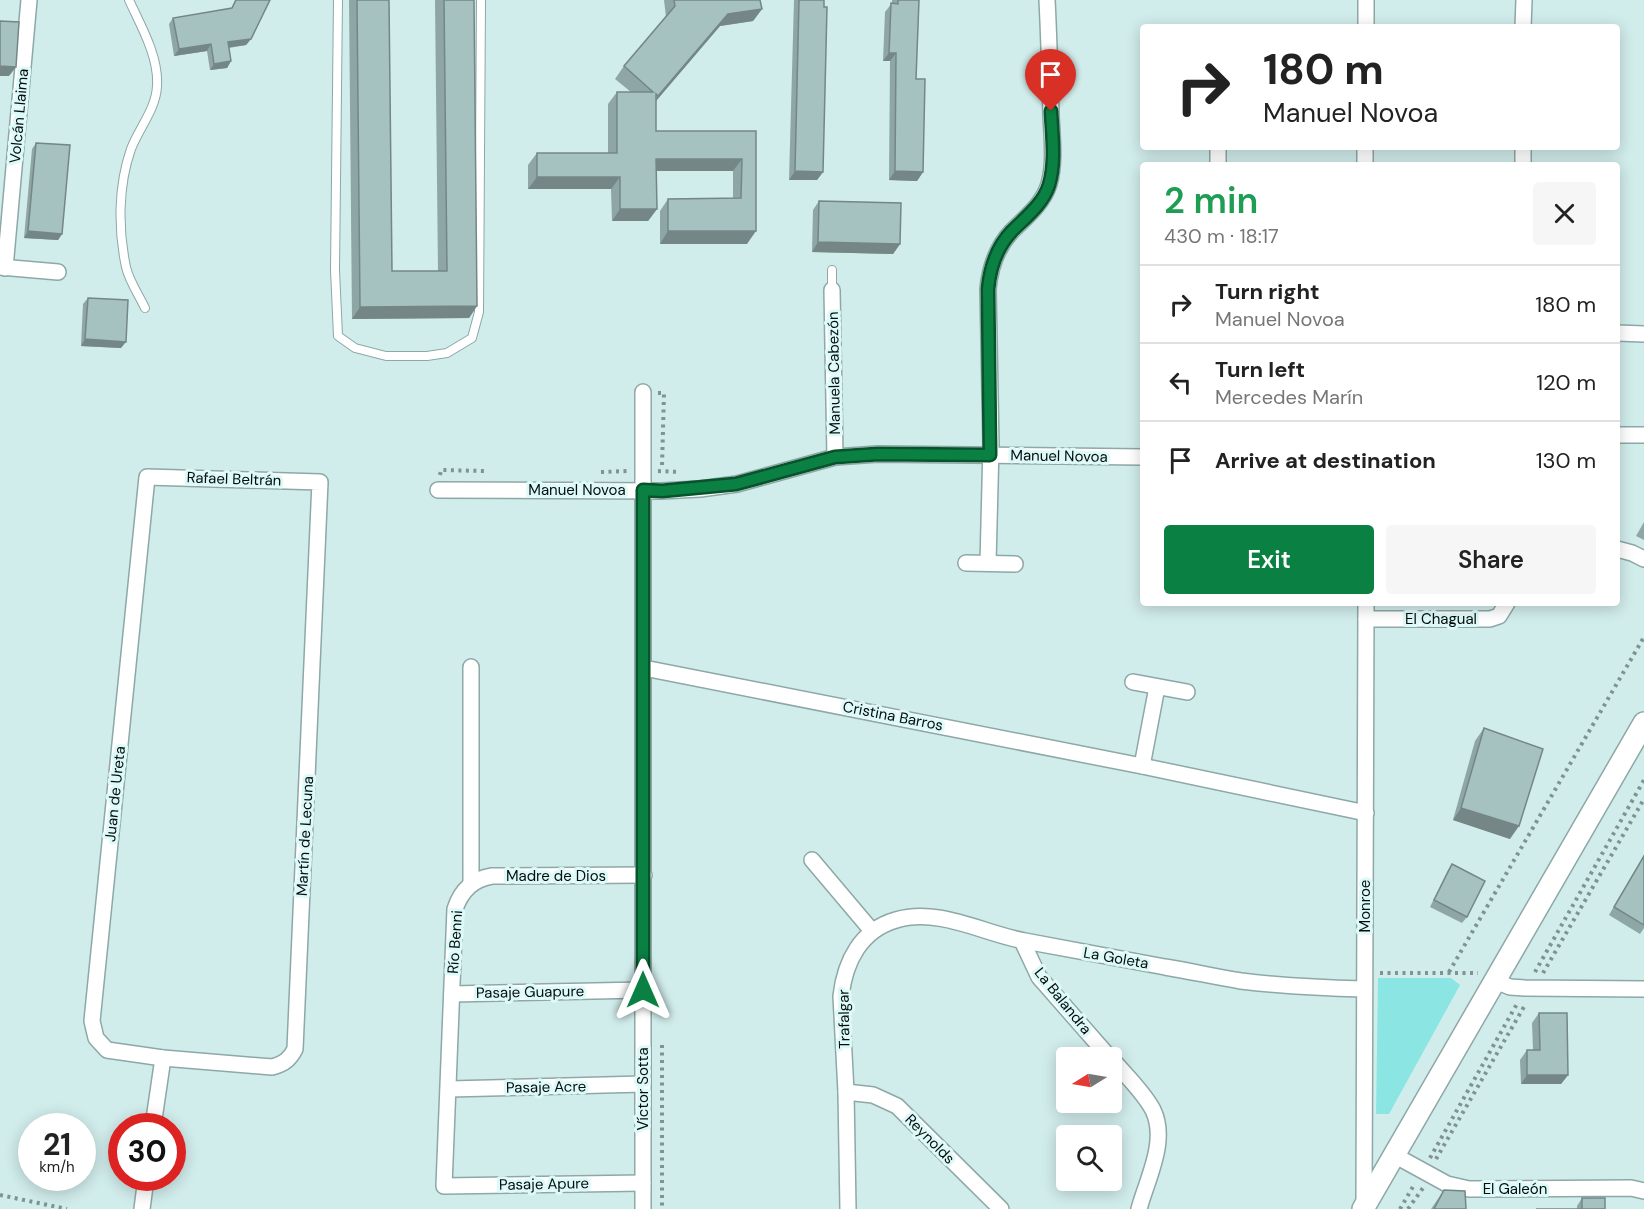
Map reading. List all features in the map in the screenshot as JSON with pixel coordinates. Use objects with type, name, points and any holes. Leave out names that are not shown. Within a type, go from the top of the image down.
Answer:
[{"type":"main road","points":[[1364,1209],[1644,723]]},
{"type":"street","name":"Volcán Llaima","points":[[3,268],[29,0]]},
{"type":"street","points":[[988,563],[990,455],[988,289],[990,270],[997,252],[1010,233],[1041,200],[1049,185],[1052,133],[1047,0]]},
{"type":"street","points":[[1366,0],[1366,24]]},
{"type":"street","points":[[1523,24],[1524,0]]},
{"type":"street","points":[[3,268],[58,272]]},
{"type":"street","name":"Manuela Cabezón","points":[[832,290],[835,457]]},
{"type":"street","points":[[1620,333],[1644,334]]},
{"type":"street","name":"Víctor Sotta","points":[[643,392],[643,1209]]},
{"type":"street","points":[[1620,435],[1644,435]]},
{"type":"street","name":"Manuel Novoa","points":[[438,490],[662,491],[736,484],[835,457],[878,454],[1140,457]]},
{"type":"street","name":"Rafael Beltrán","points":[[147,477],[320,482]]},
{"type":"street","name":"Juan de Ureta","points":[[147,477],[92,1022],[96,1038],[107,1050],[163,1058]]},
{"type":"street","name":"Martín de Lecuna","points":[[163,1058],[272,1067],[286,1062],[295,1049],[320,482]]},
{"type":"street","points":[[1620,550],[1644,559]]},
{"type":"street","points":[[966,563],[1015,564]]},
{"type":"street","name":"Monroe","points":[[1364,1209],[1366,606]]},
{"type":"street","name":"El Chagual","points":[[1366,619],[1490,619],[1499,616],[1505,606]]},
{"type":"street","points":[[471,667],[471,884]]},
{"type":"street","name":"Cristina Barros","points":[[644,668],[1142,766],[1366,813]]},
{"type":"street","points":[[1133,682],[1187,692]]},
{"type":"street","points":[[1142,766],[1157,687]]},
{"type":"street","points":[[812,860],[872,931]]},
{"type":"street","name":"Madre de Dios","points":[[471,884],[492,876],[644,875]]},
{"type":"street","name":"Río Benni","points":[[444,1186],[455,909],[464,891],[471,884]]},
{"type":"street","name":"La Goleta","points":[[872,931],[897,920],[923,916],[947,920],[1022,941],[1241,981],[1364,989]]},
{"type":"street","name":"Trafalgar","points":[[848,1209],[846,1092],[841,1009],[843,982],[852,955],[872,931]]},
{"type":"street","name":"La Balandra","points":[[1022,941],[1039,977],[1101,1047]]},
{"type":"street","points":[[1498,977],[1510,987],[1644,988]]},
{"type":"street","name":"Pasaje Guapure","points":[[452,994],[643,990]]},
{"type":"street","points":[[155,1113],[163,1058]]},
{"type":"street","name":"La Balandra","points":[[1122,1071],[1152,1108],[1158,1123],[1156,1153],[1139,1209]]},
{"type":"street","name":"Pasaje Acre","points":[[449,1089],[643,1084]]},
{"type":"street","name":"Reynolds","points":[[846,1092],[873,1095],[897,1106],[1001,1209]]},
{"type":"street","name":"El Galeón","points":[[1394,1155],[1447,1184],[1469,1189],[1631,1188],[1644,1191]]},
{"type":"street","name":"Pasaje Apure","points":[[444,1186],[643,1183]]},
{"type":"street","points":[[142,1209],[144,1191]]},
{"type":"lane","points":[[129,0],[153,58],[158,85],[155,102],[131,150],[123,184],[120,220],[126,269],[145,308]]},
{"type":"lane","points":[[338,0],[335,270],[338,336],[355,348],[386,356],[427,356],[447,353],[472,338],[479,312],[482,0]]},
{"type":"lane","points":[[832,270],[832,290]]},
{"type":"path","points":[[1449,972],[1644,637]]},
{"type":"path","points":[[1365,974],[1449,972],[1498,977]]},
{"type":"path","points":[[1408,1209],[1431,1176]]},
{"type":"path","points":[[0,1195],[67,1209]]},
{"type":"shaded area","points":[[1378,978],[1451,978],[1460,985],[1389,1114],[1376,1114]]},
{"type":"building","points":[[236,0],[270,0],[251,39],[228,42],[231,61],[214,64],[211,44],[179,49],[173,18],[232,8]]},
{"type":"building","points":[[357,0],[389,0],[392,271],[447,271],[444,0],[474,0],[477,306],[360,307]]},
{"type":"building","points":[[674,0],[760,0],[762,9],[728,14],[658,96],[656,94],[656,131],[756,131],[756,231],[668,231],[668,199],[741,198],[742,159],[656,159],[657,209],[620,209],[620,177],[537,177],[537,153],[617,153],[617,92],[653,92],[624,66],[675,6]]},
{"type":"building","points":[[799,0],[824,0],[824,7],[827,7],[823,172],[795,171]]},
{"type":"building","points":[[898,0],[919,0],[916,79],[925,79],[923,172],[895,171],[896,53],[889,53],[891,3],[898,4]]},
{"type":"building","points":[[0,21],[19,22],[16,67],[0,66]]},
{"type":"building","points":[[36,143],[70,145],[62,234],[28,231]]},
{"type":"building","points":[[819,201],[901,203],[900,244],[818,242]]},
{"type":"building","points":[[88,298],[128,300],[126,342],[85,339]]},
{"type":"building","points":[[1484,728],[1543,749],[1519,826],[1461,808]]},
{"type":"building","points":[[1644,856],[1644,925],[1614,907]]},
{"type":"building","points":[[1452,864],[1485,881],[1467,917],[1434,900]]},
{"type":"building","points":[[1539,1013],[1567,1013],[1568,1075],[1527,1075],[1527,1050],[1540,1050]]},
{"type":"building","points":[[1444,1190],[1465,1191],[1466,1209],[1434,1209]]},
{"type":"building","points":[[1582,1198],[1605,1198],[1605,1209],[1582,1209]]},
{"type":"route","points":[[643,990],[643,490],[700,489],[736,484],[777,475],[835,457],[878,454],[990,455],[988,289],[990,270],[997,252],[1010,233],[1041,200],[1049,185],[1051,111]]}]
